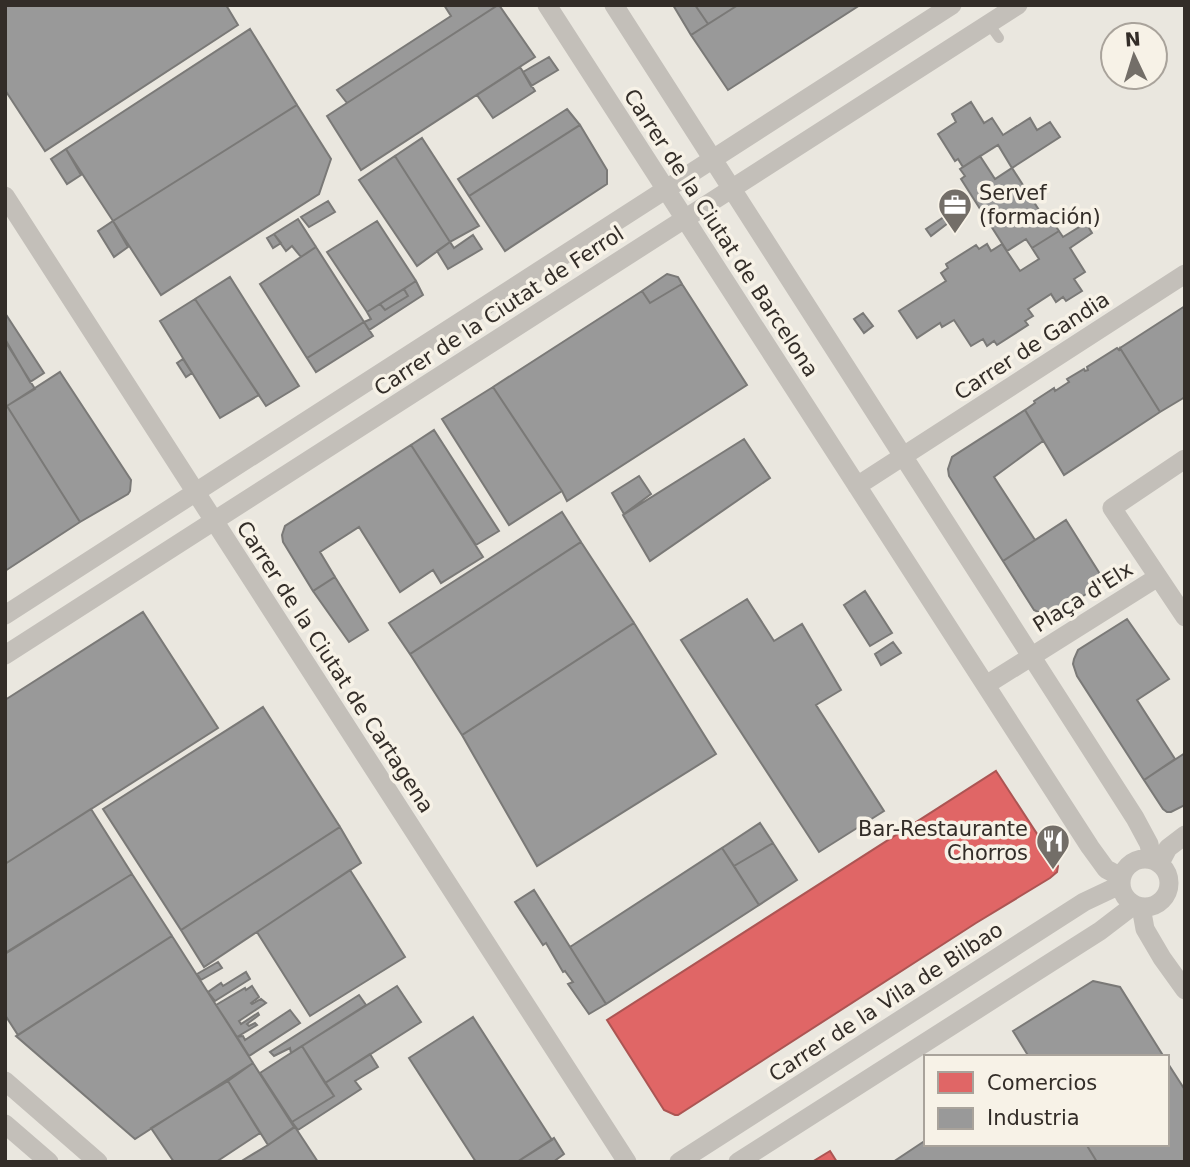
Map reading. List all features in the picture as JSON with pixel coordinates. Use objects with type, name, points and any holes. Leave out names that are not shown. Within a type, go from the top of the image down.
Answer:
[{"type":"street","name":"Carrer de la Ciutat de Barcelona","points":[[547,5],[1090,847],[1106,869],[1121,881]]},
{"type":"street","name":"Carrer de la Ciutat de Barcelona","points":[[614,5],[1170,875]]},
{"type":"street","name":"Carrer de la Ciutat de Ferrol","points":[[5,615],[952,5]]},
{"type":"street","name":"Carrer de la Ciutat de Ferrol","points":[[5,655],[732,189],[994,31],[1018,5]]},
{"type":"street","name":"Carrer de la Ciutat de Cartagena","points":[[5,196],[627,1162]]},
{"type":"street","name":"Carrer de Gandia","points":[[903,456],[1185,274]]},
{"type":"street","points":[[857,485],[903,456]]},
{"type":"street","name":"Plaça d'Elx","points":[[1185,459],[1112,508],[1185,617]]},
{"type":"street","name":"Plaça d'Elx","points":[[1031,656],[1158,577]]},
{"type":"street","points":[[986,685],[1031,656]]},
{"type":"street","points":[[1170,875],[1137,860],[1124,869],[1122,893],[1128,901],[1138,906],[1150,907],[1163,899],[1170,875],[1168,848],[1185,835]]},
{"type":"street","name":"Carrer de la Vila de Bilbao","points":[[679,1162],[1084,902],[1121,881]]},
{"type":"street","points":[[1138,906],[1145,929],[1185,990]]},
{"type":"street","points":[[738,1162],[1138,906]]},
{"type":"street","points":[[5,1080],[98,1162]]},
{"type":"street","points":[[5,1124],[48,1162]]},
{"type":"building: Comercios","points":[[996,771],[1058,866],[1057,872],[678,1115],[664,1110],[607,1020]]},
{"type":"building: Comercios","points":[[830,1151],[837,1162],[812,1162]]},
{"type":"building: Industria","points":[[5,5],[226,5],[238,25],[45,151],[5,90]]},
{"type":"building: Industria","points":[[444,5],[498,5],[347,103],[337,90],[451,16]]},
{"type":"building: Industria","points":[[498,5],[535,57],[361,170],[327,116]]},
{"type":"building: Industria","points":[[673,5],[695,5],[708,24],[691,35]]},
{"type":"building: Industria","points":[[695,5],[738,5],[708,24]]},
{"type":"building: Industria","points":[[738,5],[860,5],[728,90],[691,35]]},
{"type":"building: Industria","points":[[250,29],[297,105],[113,221],[66,149]]},
{"type":"building: Industria","points":[[549,57],[558,70],[531,86],[523,72]]},
{"type":"building: Industria","points":[[520,67],[535,91],[493,118],[477,95]]},
{"type":"building: Industria","points":[[971,102],[984,123],[992,118],[1003,135],[1030,118],[1037,130],[1050,122],[1060,137],[1012,168],[998,145],[963,167],[958,159],[955,161],[938,134],[956,122],[952,114]]},
{"type":"building: Industria","points":[[297,105],[331,159],[319,194],[161,295],[113,221]]},
{"type":"building: Industria","points":[[567,109],[580,125],[469,196],[458,179]]},
{"type":"building: Industria","points":[[580,125],[607,170],[607,184],[505,251],[469,196]]},
{"type":"building: Industria","points":[[422,138],[479,226],[450,242],[395,156]]},
{"type":"building: Industria","points":[[66,149],[81,175],[67,184],[51,159]]},
{"type":"building: Industria","points":[[395,156],[450,242],[417,266],[359,180]]},
{"type":"building: Industria","points":[[980,156],[995,179],[1012,168],[1048,224],[1052,221],[1059,231],[1032,248],[1026,239],[1007,251],[961,179],[965,176],[960,169]]},
{"type":"building: Industria","points":[[328,201],[335,212],[309,227],[301,217]]},
{"type":"building: Industria","points":[[944,217],[948,223],[931,236],[926,229]]},
{"type":"building: Industria","points":[[298,219],[316,247],[301,257],[292,246],[286,251],[274,234]]},
{"type":"building: Industria","points":[[113,221],[128,247],[114,257],[98,231]]},
{"type":"building: Industria","points":[[377,221],[416,281],[367,312],[327,252]]},
{"type":"building: Industria","points":[[1086,223],[1092,233],[1070,248],[1085,272],[1074,279],[1082,291],[1066,301],[1063,297],[1056,302],[1051,294],[1028,309],[1033,316],[1025,321],[1028,325],[997,345],[994,341],[987,346],[983,339],[971,346],[954,320],[942,327],[940,323],[917,338],[899,311],[946,281],[941,273],[948,268],[946,264],[976,245],[979,249],[987,244],[991,251],[1002,244],[1020,271],[1039,259],[1032,248],[1059,231],[1063,237]]},
{"type":"building: Industria","points":[[274,234],[281,243],[273,248],[267,238]]},
{"type":"building: Industria","points":[[473,235],[482,249],[448,269],[437,251],[450,242],[454,248]]},
{"type":"building: Industria","points":[[316,247],[364,322],[307,358],[260,284]]},
{"type":"building: Industria","points":[[667,274],[678,277],[682,284],[650,303],[642,291]]},
{"type":"building: Industria","points":[[230,277],[299,386],[266,406],[195,299]]},
{"type":"building: Industria","points":[[416,281],[423,295],[369,330],[364,322],[371,319],[367,312],[380,304],[385,310],[408,296],[404,289]]},
{"type":"building: Industria","points":[[682,284],[747,385],[567,501],[493,387],[642,291],[650,303]]},
{"type":"building: Industria","points":[[404,289],[408,296],[385,310],[380,304]]},
{"type":"building: Industria","points":[[195,299],[259,395],[220,418],[160,321]]},
{"type":"building: Industria","points":[[1185,306],[1185,397],[1160,412],[1120,348]]},
{"type":"building: Industria","points":[[5,313],[44,373],[30,382],[5,339]]},
{"type":"building: Industria","points":[[863,313],[873,326],[864,333],[854,319]]},
{"type":"building: Industria","points":[[364,322],[373,336],[316,372],[307,358]]},
{"type":"building: Industria","points":[[5,341],[35,389],[5,407]]},
{"type":"building: Industria","points":[[1120,348],[1160,412],[1064,475],[1025,410],[1035,403],[1034,401],[1054,388],[1055,391],[1069,382],[1067,379],[1084,369],[1088,370],[1087,367]]},
{"type":"building: Industria","points":[[183,359],[192,373],[186,377],[177,363]]},
{"type":"building: Industria","points":[[60,372],[131,480],[128,494],[80,522],[7,406]]},
{"type":"building: Industria","points":[[493,387],[562,491],[509,525],[442,419]]},
{"type":"building: Industria","points":[[7,406],[80,522],[5,571],[5,407]]},
{"type":"building: Industria","points":[[1025,410],[1043,441],[994,477],[1035,540],[1003,561],[949,476],[948,469],[952,457]]},
{"type":"building: Industria","points":[[434,430],[499,531],[476,545],[411,445]]},
{"type":"building: Industria","points":[[744,439],[770,478],[650,561],[623,515]]},
{"type":"building: Industria","points":[[411,445],[483,557],[441,583],[433,570],[400,592],[359,527],[320,552],[335,577],[313,591],[283,542],[285,526]]},
{"type":"building: Industria","points":[[639,476],[651,494],[624,514],[612,493]]},
{"type":"building: Industria","points":[[562,512],[581,542],[410,654],[389,623]]},
{"type":"building: Industria","points":[[1066,520],[1105,582],[1053,615],[1046,616],[1034,610],[1003,561]]},
{"type":"building: Industria","points":[[581,542],[634,623],[462,735],[410,654]]},
{"type":"building: Industria","points":[[335,577],[368,630],[349,642],[313,591]]},
{"type":"building: Industria","points":[[865,591],[892,633],[870,646],[844,605]]},
{"type":"building: Industria","points":[[747,599],[774,641],[802,624],[841,690],[816,705],[884,811],[819,852],[681,640]]},
{"type":"building: Industria","points":[[143,612],[218,728],[5,864],[5,700]]},
{"type":"building: Industria","points":[[1127,619],[1169,679],[1137,700],[1175,759],[1144,780],[1077,676],[1073,664],[1078,650]]},
{"type":"building: Industria","points":[[634,623],[716,754],[537,866],[462,735]]},
{"type":"building: Industria","points":[[893,642],[901,653],[881,665],[875,654]]},
{"type":"building: Industria","points":[[263,707],[340,827],[181,930],[103,809]]},
{"type":"building: Industria","points":[[1185,753],[1185,805],[1167,812],[1144,780]]},
{"type":"building: Industria","points":[[91,809],[132,874],[5,953],[5,864]]},
{"type":"building: Industria","points":[[760,823],[773,843],[734,866],[722,848]]},
{"type":"building: Industria","points":[[340,827],[361,863],[204,967],[181,930]]},
{"type":"building: Industria","points":[[773,843],[797,880],[759,905],[734,866]]},
{"type":"building: Industria","points":[[722,848],[759,905],[606,1004],[570,947]]},
{"type":"building: Industria","points":[[350,870],[405,957],[310,1016],[257,932]]},
{"type":"building: Industria","points":[[132,874],[172,936],[18,1035],[5,1015],[5,954]]},
{"type":"building: Industria","points":[[534,890],[606,1004],[589,1014],[568,984],[573,982],[565,971],[563,972],[546,943],[543,945],[515,902]]},
{"type":"building: Industria","points":[[172,936],[253,1063],[135,1139],[16,1036]]},
{"type":"building: Industria","points":[[218,962],[222,968],[201,980],[197,974]]},
{"type":"building: Industria","points":[[246,972],[250,979],[215,1001],[208,992],[221,983],[223,986]]},
{"type":"building: Industria","points":[[1093,981],[1120,987],[1163,1055],[1028,1055],[1013,1031]]},
{"type":"building: Industria","points":[[252,986],[259,997],[251,1003],[261,999],[266,1003],[239,1021],[241,1024],[258,1013],[259,1015],[247,1024],[257,1025],[237,1037],[216,1005]]},
{"type":"building: Industria","points":[[397,986],[421,1022],[325,1083],[302,1046]]},
{"type":"building: Industria","points":[[359,995],[366,1005],[291,1053],[290,1048],[274,1056],[270,1052]]},
{"type":"building: Industria","points":[[290,1010],[300,1023],[249,1056],[237,1037],[243,1036],[245,1040]]},
{"type":"building: Industria","points":[[473,1017],[552,1140],[517,1162],[476,1162],[409,1058]]},
{"type":"building: Industria","points":[[302,1046],[334,1096],[292,1122],[260,1073]]},
{"type":"building: Industria","points":[[370,1054],[378,1067],[355,1081],[361,1089],[298,1130],[292,1122],[334,1096],[325,1083]]},
{"type":"building: Industria","points":[[253,1063],[294,1127],[268,1145],[228,1081]]},
{"type":"building: Industria","points":[[1169,1065],[1185,1090],[1185,1162],[1097,1162],[1087,1146],[1169,1146]]},
{"type":"building: Industria","points":[[228,1081],[260,1133],[216,1162],[174,1162],[151,1128]]},
{"type":"building: Industria","points":[[295,1127],[318,1162],[240,1162],[268,1145]]},
{"type":"building: Industria","points":[[554,1138],[564,1154],[553,1162],[517,1162]]},
{"type":"building: Industria","points":[[924,1141],[924,1146],[1087,1146],[1097,1162],[893,1162]]},
{"type":"place","name":"Servef (formación)","points":[[955,235]]},
{"type":"place","name":"Bar-Restaurante Chorros","points":[[1053,871]]}]
